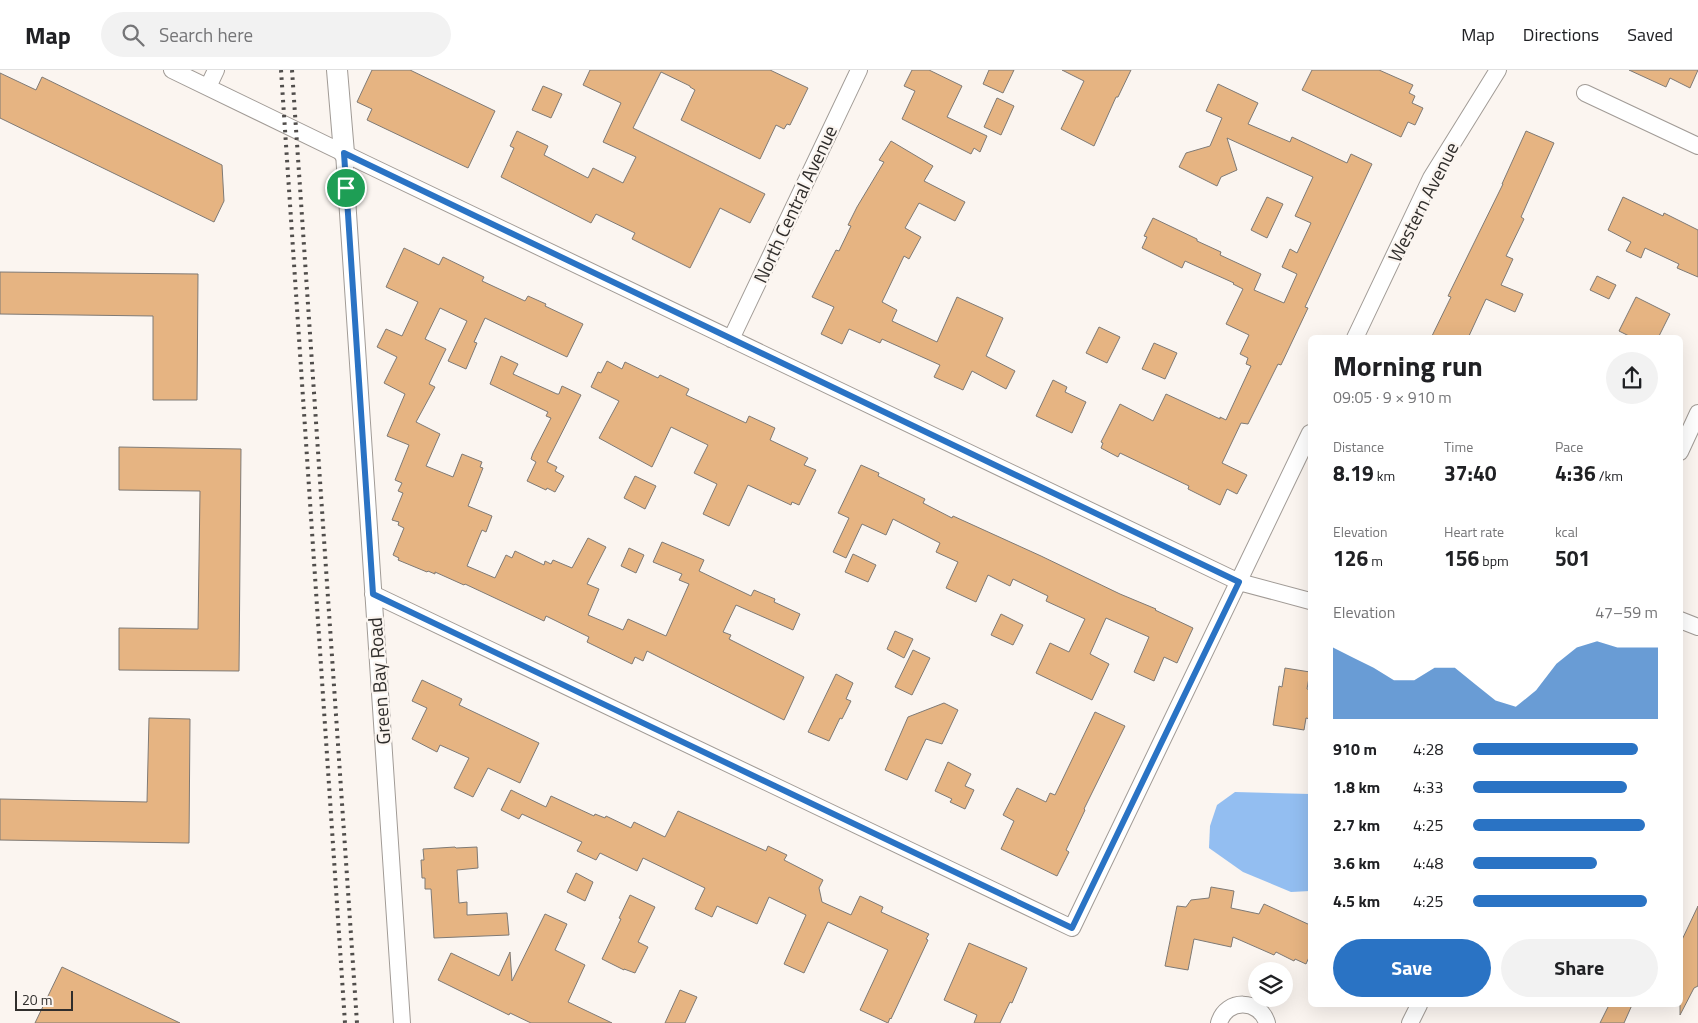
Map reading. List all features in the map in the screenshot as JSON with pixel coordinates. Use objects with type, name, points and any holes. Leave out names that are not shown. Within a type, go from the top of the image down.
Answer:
[{"type":"street","points":[[172,70],[1239,582],[1308,600]]},
{"type":"street","points":[[208,87],[216,70]]},
{"type":"street","name":"Green Bay Road","points":[[337,70],[402,1023]]},
{"type":"street","name":"North Central Avenue","points":[[731,339],[859,70]]},
{"type":"street","name":"Western Avenue","points":[[1356,335],[1431,178],[1498,70]]},
{"type":"street","points":[[1585,93],[1698,146]]},
{"type":"street","points":[[1683,446],[1698,413]]},
{"type":"street","points":[[373,594],[1072,928],[1308,437]]},
{"type":"street","points":[[1683,621],[1698,628]]},
{"type":"street","points":[[1219,1023],[1225,1012],[1232,1007],[1248,1004],[1262,1013],[1267,1023]]},
{"type":"street","points":[[1410,1023],[1417,1007]]},
{"type":"water","points":[[1235,792],[1308,794],[1308,891],[1291,892],[1243,872],[1209,848],[1210,826],[1217,805]]},
{"type":"building","points":[[372,70],[410,70],[495,111],[468,168],[367,120],[372,109],[357,102]]},
{"type":"building","points":[[590,70],[770,70],[808,88],[790,125],[787,124],[784,129],[776,125],[760,159],[681,120],[695,90],[661,72],[633,128],[765,194],[750,223],[720,208],[690,268],[632,239],[635,233],[596,214],[591,223],[501,177],[514,148],[510,146],[517,131],[548,146],[544,155],[588,178],[593,168],[623,183],[636,157],[603,142],[621,103],[583,85]]},
{"type":"building","points":[[912,70],[929,70],[962,86],[947,117],[987,136],[980,152],[974,148],[971,154],[902,119],[915,91],[904,86]]},
{"type":"building","points":[[989,70],[1014,70],[1003,93],[983,84]]},
{"type":"building","points":[[1062,70],[1131,70],[1118,97],[1116,97],[1094,146],[1061,129],[1084,81]]},
{"type":"building","points":[[1312,70],[1379,70],[1413,85],[1409,93],[1415,96],[1412,103],[1423,108],[1415,125],[1408,122],[1401,137],[1302,90]]},
{"type":"building","points":[[1629,70],[1698,70],[1690,88],[1670,78],[1666,87]]},
{"type":"building","points":[[0,73],[36,90],[42,77],[222,165],[224,201],[214,222],[0,118]]},
{"type":"building","points":[[1218,84],[1258,103],[1248,124],[1290,142],[1292,137],[1347,163],[1351,154],[1372,164],[1305,307],[1308,308],[1281,365],[1278,364],[1248,424],[1241,423],[1222,463],[1247,475],[1237,494],[1227,489],[1220,505],[1188,489],[1189,486],[1120,453],[1118,457],[1101,448],[1103,443],[1101,442],[1120,404],[1153,421],[1166,394],[1226,420],[1251,366],[1246,364],[1248,358],[1240,354],[1249,335],[1226,324],[1243,289],[1185,261],[1182,268],[1142,248],[1147,237],[1144,236],[1153,218],[1221,252],[1220,255],[1261,274],[1254,290],[1284,303],[1297,274],[1282,267],[1290,249],[1297,253],[1311,223],[1295,216],[1313,177],[1227,138],[1237,170],[1221,177],[1217,186],[1179,167],[1186,153],[1210,146],[1222,118],[1206,111]]},
{"type":"building","points":[[543,86],[562,94],[551,118],[532,110]]},
{"type":"building","points":[[997,98],[1014,106],[1001,135],[984,127]]},
{"type":"building","points":[[1526,131],[1554,143],[1521,217],[1524,219],[1506,256],[1513,259],[1501,285],[1523,294],[1515,312],[1486,299],[1469,335],[1432,335],[1451,297],[1448,296]]},
{"type":"building","points":[[891,141],[933,166],[924,181],[965,202],[955,221],[919,203],[905,228],[921,237],[909,259],[904,256],[882,302],[897,310],[892,321],[937,342],[957,297],[1003,318],[986,356],[1015,371],[1006,389],[972,371],[963,390],[934,377],[940,365],[882,339],[880,343],[849,329],[842,344],[821,334],[834,307],[812,297],[836,250],[839,251],[851,226],[848,225],[884,162],[879,160]]},
{"type":"building","points":[[1267,197],[1283,204],[1267,238],[1251,230]]},
{"type":"building","points":[[1623,197],[1663,216],[1664,213],[1698,230],[1698,277],[1677,268],[1679,264],[1645,248],[1641,258],[1626,251],[1631,242],[1608,230]]},
{"type":"building","points":[[404,248],[439,265],[443,257],[484,277],[482,281],[525,301],[528,296],[583,324],[567,357],[485,318],[474,342],[477,343],[466,369],[448,361],[467,321],[440,308],[425,339],[446,349],[429,384],[435,387],[416,422],[440,434],[426,466],[453,477],[462,454],[482,462],[480,467],[483,468],[468,506],[492,516],[486,532],[482,530],[467,566],[495,578],[506,555],[512,558],[515,551],[544,565],[545,561],[551,564],[553,560],[572,568],[588,538],[606,547],[587,584],[599,589],[588,615],[623,630],[628,619],[666,636],[689,584],[679,580],[682,574],[653,562],[662,542],[704,560],[699,571],[751,596],[754,590],[775,599],[774,602],[800,614],[793,630],[736,605],[723,632],[731,635],[729,639],[804,677],[784,720],[647,651],[643,661],[635,657],[632,664],[587,642],[589,637],[546,616],[544,621],[465,584],[435,572],[435,574],[427,572],[398,560],[399,558],[393,555],[404,528],[398,525],[399,522],[392,520],[403,493],[398,491],[402,483],[395,480],[409,445],[387,436],[405,394],[384,383],[397,357],[377,347],[386,329],[402,336],[418,302],[386,287]]},
{"type":"building","points":[[0,272],[198,274],[197,400],[153,400],[153,316],[0,314]]},
{"type":"building","points":[[1597,276],[1616,285],[1609,299],[1590,290]]},
{"type":"building","points":[[1636,297],[1670,314],[1660,335],[1627,335],[1619,331]]},
{"type":"building","points":[[1099,327],[1120,337],[1107,363],[1086,353]]},
{"type":"building","points":[[1154,343],[1177,353],[1165,379],[1142,369]]},
{"type":"building","points":[[501,356],[518,364],[513,374],[557,394],[559,394],[562,386],[581,395],[547,462],[557,467],[555,471],[564,476],[555,492],[527,481],[536,462],[531,459],[533,453],[551,418],[546,416],[548,412],[490,384]]},
{"type":"building","points":[[607,361],[622,369],[625,362],[658,378],[660,375],[689,389],[686,395],[746,423],[749,416],[775,428],[770,440],[808,458],[804,465],[816,470],[799,505],[792,502],[791,505],[748,485],[729,526],[703,514],[717,484],[694,473],[708,445],[671,427],[652,467],[599,438],[619,401],[591,387],[598,372],[601,373]]},
{"type":"building","points":[[1053,380],[1067,387],[1065,392],[1086,402],[1072,433],[1036,416]]},
{"type":"building","points":[[119,447],[241,449],[239,671],[119,670],[119,628],[198,629],[200,491],[119,490]]},
{"type":"building","points":[[861,465],[879,473],[878,476],[925,499],[923,503],[952,518],[953,516],[1041,556],[1193,628],[1177,663],[1164,657],[1154,681],[1134,672],[1149,637],[1106,618],[1090,654],[1109,664],[1092,700],[1036,673],[1050,643],[1069,652],[1085,619],[1046,601],[1048,596],[1013,579],[1010,586],[988,575],[976,602],[946,588],[958,562],[936,552],[940,543],[893,519],[886,535],[862,524],[846,558],[833,552],[849,518],[838,513]]},
{"type":"building","points":[[635,476],[656,486],[645,509],[624,498]]},
{"type":"building","points":[[629,548],[644,555],[636,573],[621,566]]},
{"type":"building","points":[[853,554],[876,565],[868,582],[845,572]]},
{"type":"building","points":[[1001,614],[1023,625],[1013,645],[991,635]]},
{"type":"building","points":[[895,631],[913,639],[904,658],[887,649]]},
{"type":"building","points":[[913,650],[930,658],[912,695],[895,687]]},
{"type":"building","points":[[1285,668],[1308,672],[1308,718],[1306,718],[1304,730],[1273,725],[1279,686],[1282,687]]},
{"type":"building","points":[[836,674],[853,683],[846,699],[851,701],[829,741],[808,732]]},
{"type":"building","points":[[422,680],[462,699],[459,705],[539,743],[520,783],[488,768],[473,797],[454,788],[469,758],[440,745],[437,752],[412,739],[427,708],[412,701]]},
{"type":"building","points":[[944,703],[958,710],[942,744],[926,739],[907,780],[885,770],[908,717]]},
{"type":"building","points":[[1095,712],[1125,726],[1084,809],[1066,850],[1069,852],[1057,876],[1001,849],[1014,821],[1003,815],[1017,788],[1046,802],[1050,793],[1055,795]]},
{"type":"building","points":[[149,718],[190,719],[189,843],[0,840],[0,799],[147,802]]},
{"type":"building","points":[[948,762],[971,774],[965,786],[974,790],[965,809],[950,802],[952,799],[935,791]]},
{"type":"building","points":[[511,790],[546,807],[551,796],[594,816],[595,814],[605,818],[606,816],[631,828],[634,822],[665,837],[678,811],[766,851],[768,846],[787,855],[784,860],[823,880],[819,888],[822,902],[851,915],[860,896],[883,907],[881,912],[929,934],[926,939],[928,940],[891,1019],[888,1023],[860,1010],[888,950],[828,922],[804,973],[784,964],[806,915],[769,897],[757,924],[717,906],[712,917],[695,909],[705,888],[643,858],[637,871],[600,853],[596,860],[577,851],[582,842],[522,814],[519,819],[501,810]]},
{"type":"building","points":[[477,847],[478,868],[457,870],[459,903],[467,902],[467,915],[507,913],[509,935],[434,938],[431,889],[425,889],[425,878],[422,878],[421,860],[424,860],[423,849]]},
{"type":"building","points":[[576,873],[593,882],[585,901],[567,892]]},
{"type":"building","points":[[1211,887],[1234,891],[1231,908],[1259,914],[1264,904],[1308,924],[1308,960],[1306,964],[1295,959],[1294,961],[1276,952],[1274,955],[1233,937],[1231,947],[1194,939],[1188,970],[1165,966],[1177,906],[1186,907],[1191,900],[1209,898]]},
{"type":"building","points":[[630,895],[655,907],[638,942],[648,947],[635,973],[624,970],[602,959]]},
{"type":"building","points":[[1698,906],[1698,986],[1694,988],[1680,1015],[1680,1007],[1683,1007],[1683,938]]},
{"type":"building","points":[[545,914],[567,924],[555,950],[585,965],[568,1002],[612,1023],[531,1023],[510,1013],[509,1015],[438,980],[451,953],[499,976],[510,952],[512,981]]},
{"type":"building","points":[[969,943],[1027,968],[1012,1003],[1010,1002],[1000,1023],[974,1023],[977,1015],[944,1000]]},
{"type":"building","points":[[62,967],[180,1023],[35,1023]]},
{"type":"building","points":[[680,990],[697,997],[685,1023],[665,1023]]},
{"type":"building","points":[[1608,1007],[1631,1007],[1624,1023],[1600,1023]]},
{"type":"railway","points":[[281,70],[345,1023]]},
{"type":"railway","points":[[292,70],[357,1023]]},
{"type":"route","points":[[344,153],[1239,582],[1072,928],[373,594],[346,188],[344,153]]}]
